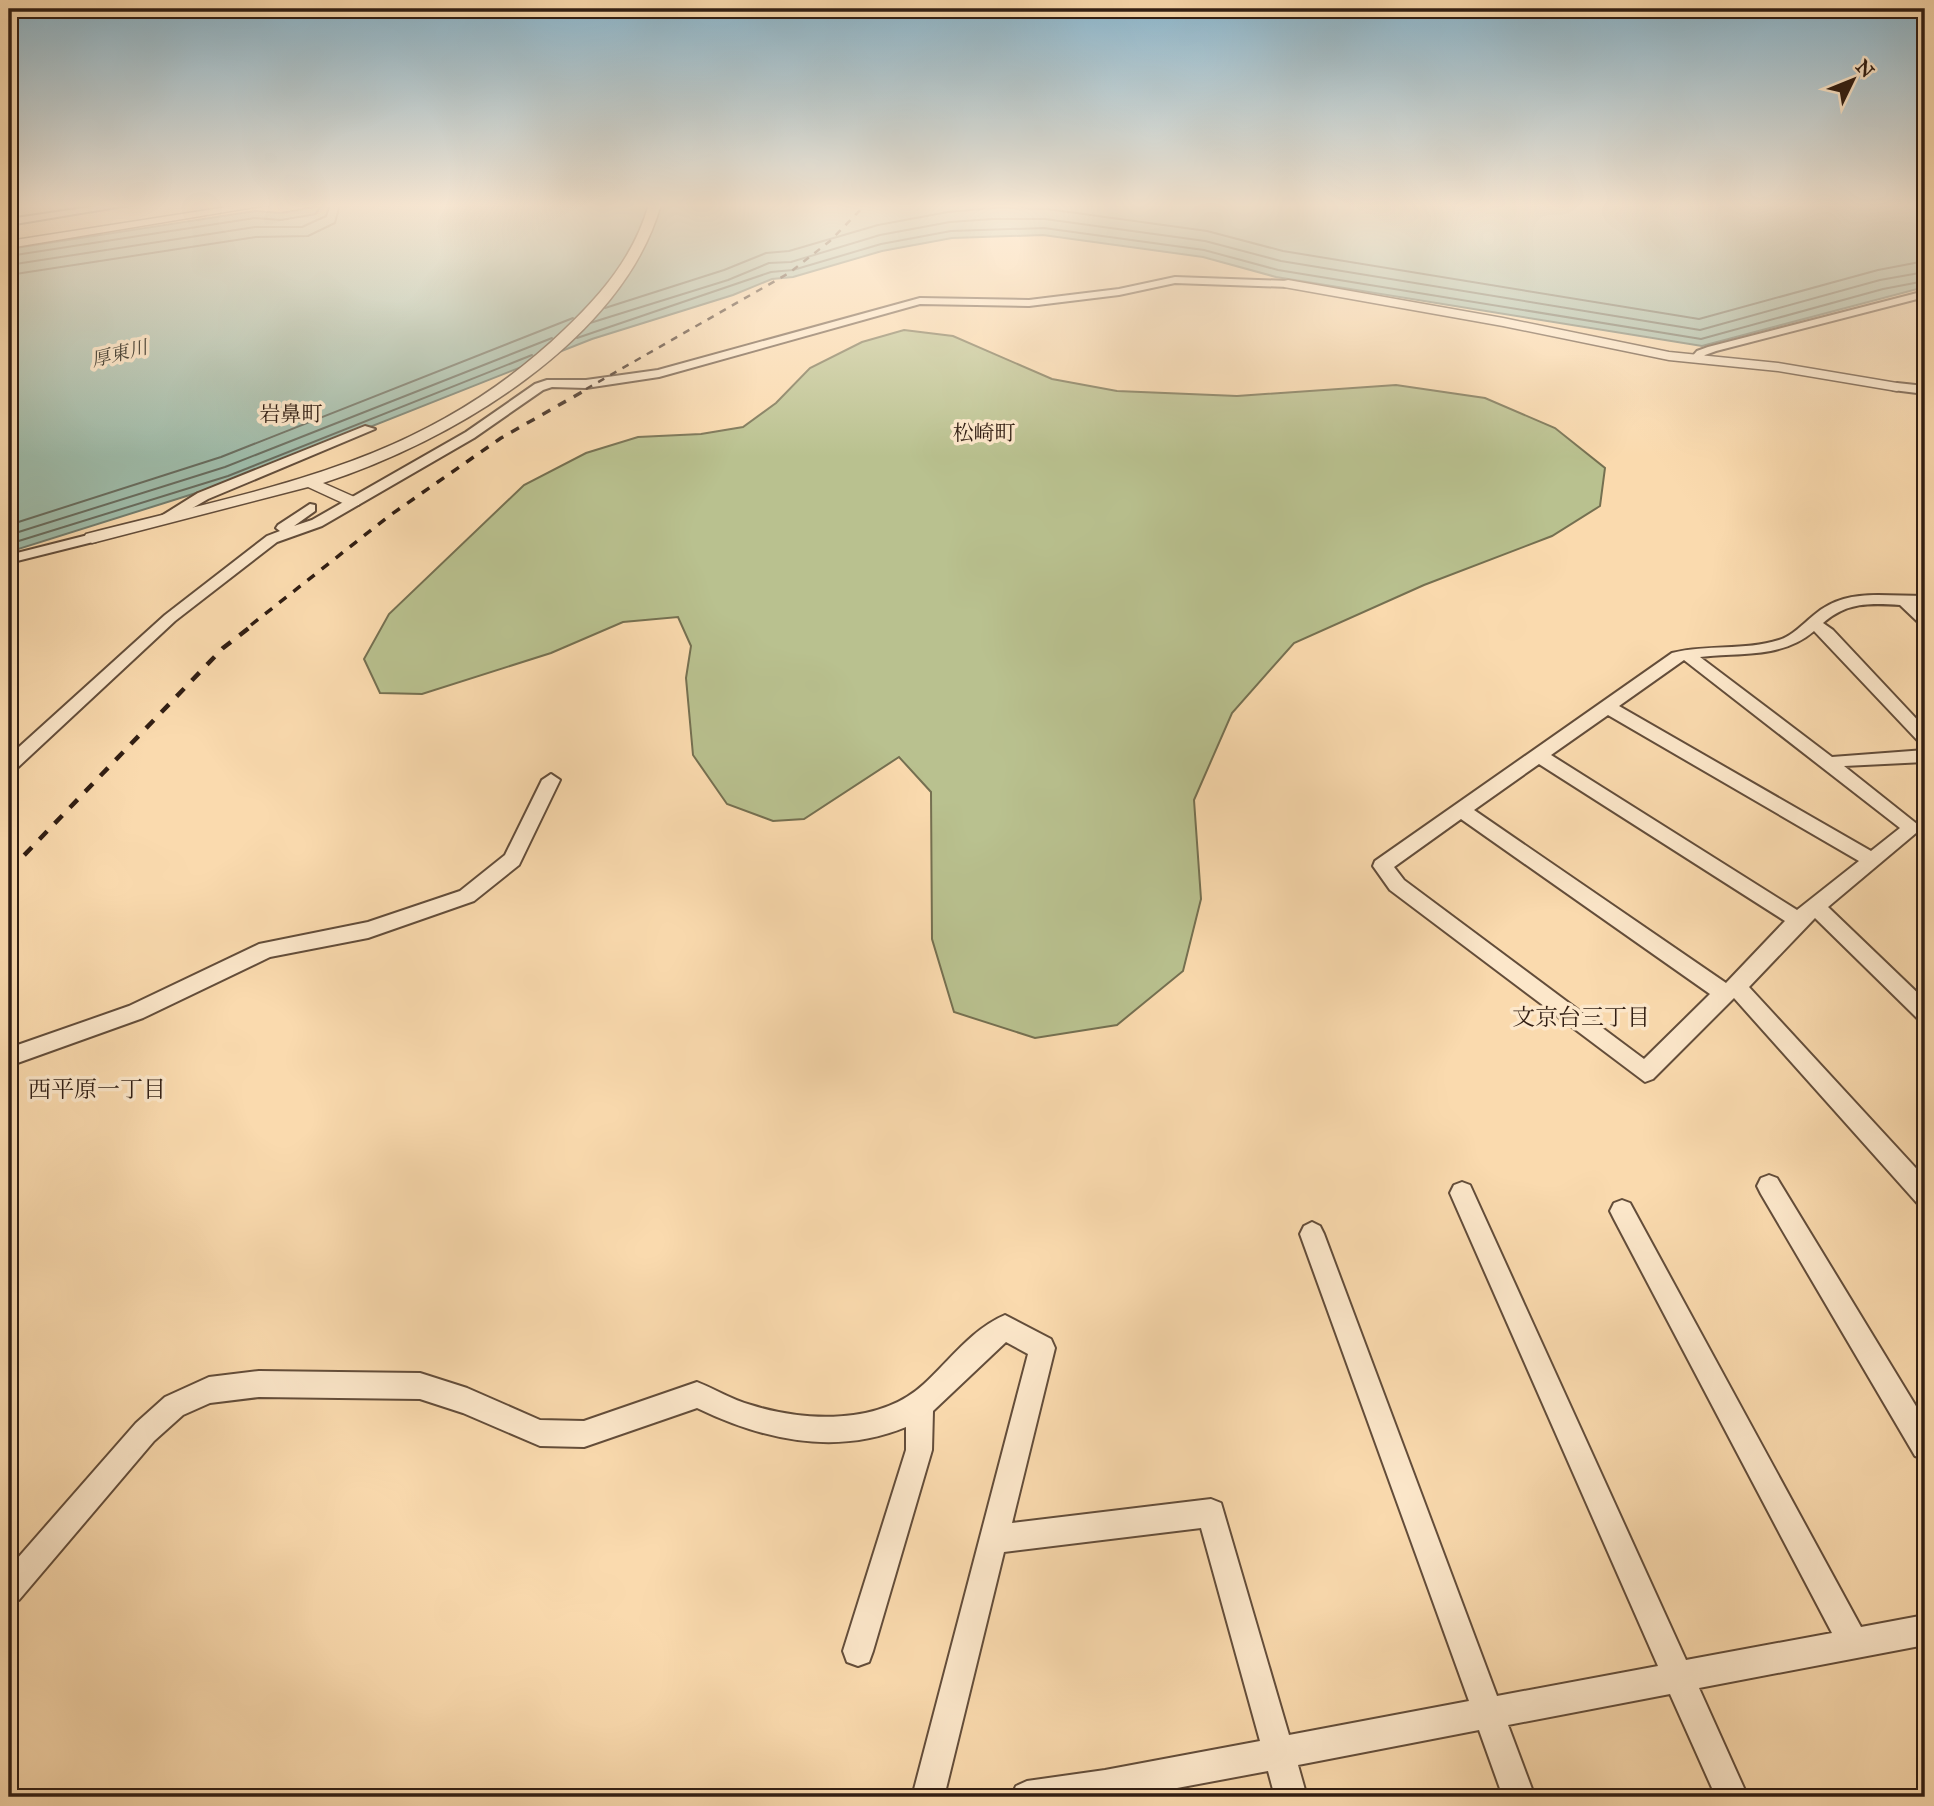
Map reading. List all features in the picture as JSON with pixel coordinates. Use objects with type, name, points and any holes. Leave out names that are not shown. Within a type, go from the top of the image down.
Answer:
[{"type":"street","points":[[9,559],[309,482],[419,439],[473,409],[518,377],[590,312],[610,288]]},
{"type":"street","points":[[9,765],[170,618],[250,555],[281,536],[317,523],[470,435],[539,387],[551,383],[586,384],[659,373],[920,301],[1029,303],[1138,288]]},
{"type":"street","points":[[1313,288],[1503,321],[1695,360],[1778,367],[1836,379],[1925,390]]},
{"type":"street","points":[[1695,360],[1701,353],[1712,349],[1925,294]]},
{"type":"street","points":[[165,517],[203,496],[369,429]]},
{"type":"street","points":[[309,482],[353,502]]},
{"type":"street","points":[[281,536],[283,527],[310,508]]},
{"type":"street","points":[[1686,654],[1913,828],[1870,859],[1798,920],[1645,1072],[1397,885],[1382,866],[1606,706],[1686,654],[1779,645],[1795,639],[1846,602],[1925,601]]},
{"type":"street","points":[[1906,602],[1925,621]]},
{"type":"street","points":[[1814,624],[1828,633],[1925,738]]},
{"type":"street","points":[[1606,706],[1870,859]]},
{"type":"street","points":[[1539,755],[1798,920]]},
{"type":"street","points":[[1831,765],[1839,760],[1925,756]]},
{"type":"street","points":[[9,1057],[136,1012],[266,950],[368,930],[467,896],[512,860],[551,780]]},
{"type":"street","points":[[1462,811],[1730,990],[1925,1195]]},
{"type":"street","points":[[1815,906],[1925,1013]]},
{"type":"street","points":[[1769,1186],[1925,1446]]},
{"type":"street","points":[[1462,1192],[1732,1797]]},
{"type":"street","points":[[1622,1211],[1854,1644]]},
{"type":"street","points":[[1312,1234],[1519,1797]]},
{"type":"street","points":[[9,1590],[145,1432],[174,1406],[209,1390],[259,1384],[420,1386],[467,1401],[540,1433],[584,1434],[697,1395],[754,1419],[823,1430],[870,1425],[900,1416],[920,1405],[989,1337],[1005,1328],[1042,1348],[928,1797]]},
{"type":"street","points":[[858,1651],[919,1450],[920,1405]]},
{"type":"street","points":[[994,1539],[1211,1513],[1292,1797]]},
{"type":"street","points":[[1027,1797],[1106,1792],[1279,1753],[1490,1715],[1925,1630]]},
{"type":"green space","points":[[904,330],[953,336],[1052,379],[1117,391],[1237,396],[1396,385],[1485,398],[1555,428],[1605,468],[1600,506],[1552,536],[1424,585],[1294,643],[1232,713],[1194,800],[1201,899],[1183,971],[1117,1025],[1035,1038],[954,1012],[932,939],[931,792],[899,757],[804,819],[773,821],[727,804],[693,755],[686,678],[691,646],[678,617],[623,622],[551,653],[422,694],[380,693],[364,659],[389,614],[524,485],[586,453],[638,437],[701,434],[743,427],[776,403],[810,368],[862,342]]},
{"type":"water","name":"厚東川","points":[[9,288],[749,288],[592,339],[231,482],[9,552]]},
{"type":"water","points":[[1346,288],[1920,288],[1702,346]]},
{"type":"railway","points":[[586,389],[762,288]]},
{"type":"railway","points":[[251,625],[389,516],[501,438],[589,388]]},
{"type":"railway","points":[[9,871],[223,648],[254,624]]},
{"type":"district","name":"岩鼻町","points":[[291,414]]},
{"type":"district","name":"松崎町","points":[[984,433]]},
{"type":"district","name":"文京台三丁目","points":[[1581,1017]]},
{"type":"district","name":"西平原一丁目","points":[[97,1089]]}]
